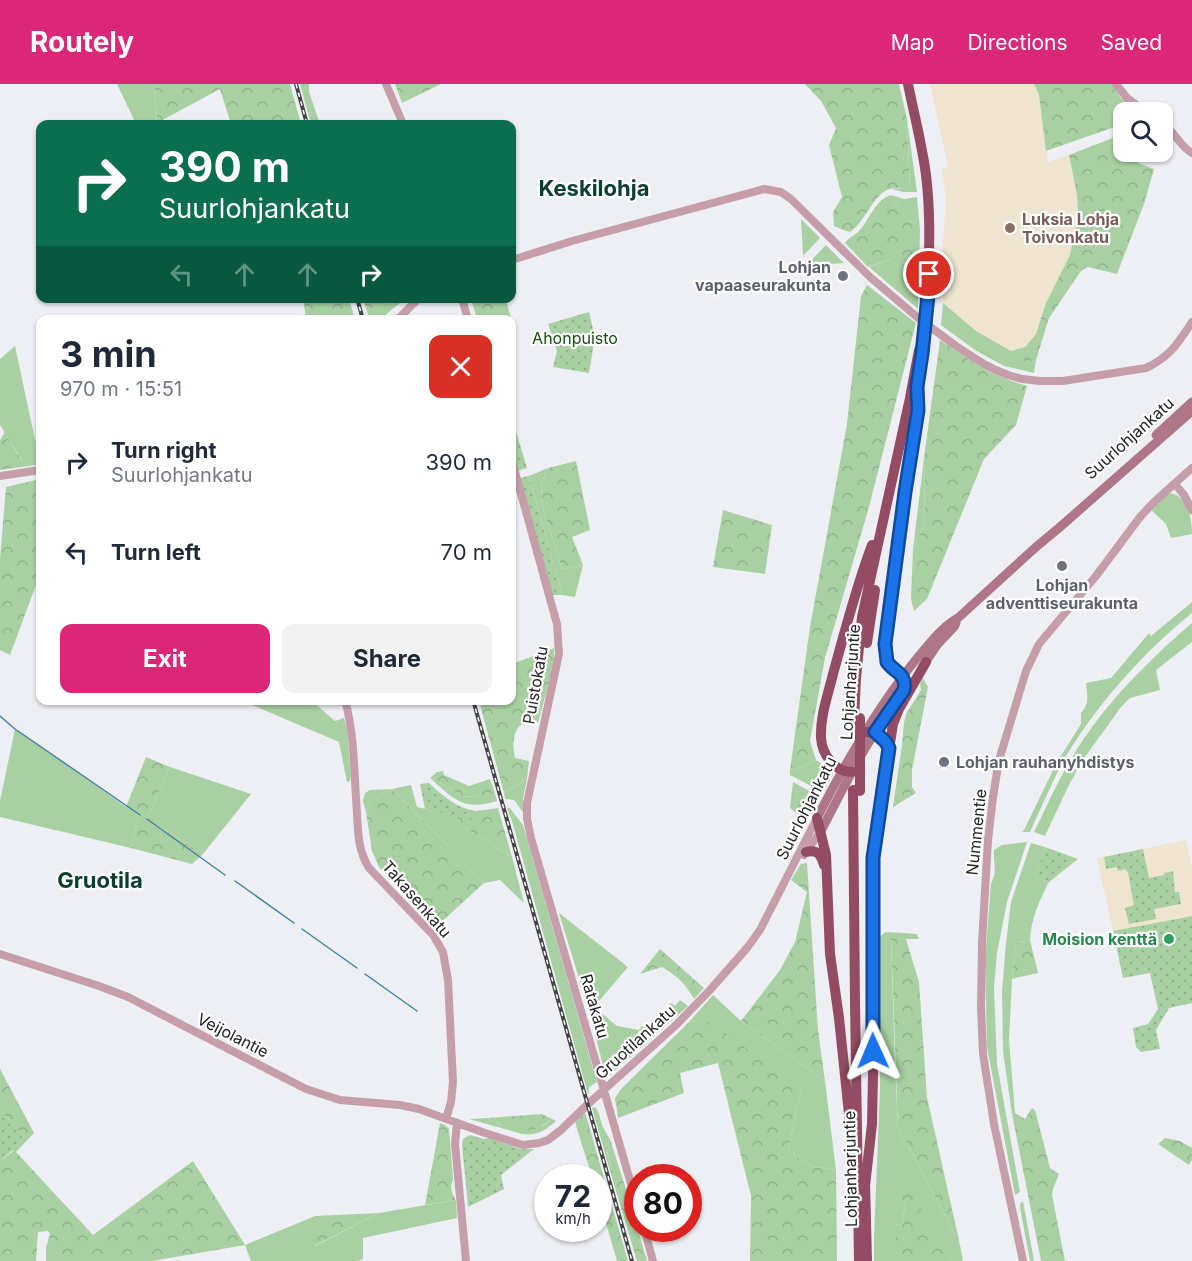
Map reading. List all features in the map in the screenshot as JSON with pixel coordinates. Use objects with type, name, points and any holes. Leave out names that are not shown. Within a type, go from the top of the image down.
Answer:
[{"type":"highway","name":"Lohjanharjuntie","points":[[857,718],[874,597],[917,387],[930,252],[924,162],[908,84]]},
{"type":"highway","name":"Lohjanharjuntie","points":[[859,1261],[862,1186],[856,678],[862,617],[921,352]]},
{"type":"highway","points":[[904,690],[903,676],[887,662],[885,644],[918,410],[917,387]]},
{"type":"highway","points":[[846,771],[830,760],[824,751],[821,741],[822,719],[845,632],[886,506]]},
{"type":"highway","points":[[862,1186],[872,1124],[873,858],[893,724],[926,662]]},
{"type":"highway","points":[[870,732],[886,742],[889,748]]},
{"type":"highway","points":[[817,818],[825,846],[830,954],[862,1186]]},
{"type":"highway","points":[[806,852],[819,852],[826,872]]},
{"type":"highway","name":"Lohjanharjuntie","points":[[862,1186],[867,1261]]},
{"type":"main road","name":"Suurlohjankatu","points":[[1036,547],[1056,524],[1192,402]]},
{"type":"main road","name":"Suurlohjankatu","points":[[817,818],[903,676],[930,643],[950,622],[958,618],[1192,411]]},
{"type":"main road","name":"Suurlohjankatu","points":[[870,732],[937,645],[954,627],[958,618]]},
{"type":"main road","name":"Suurlohjankatu","points":[[821,831],[846,771]]},
{"type":"street","points":[[386,84],[401,120]]},
{"type":"street","points":[[1116,84],[1132,102]]},
{"type":"street","points":[[1173,131],[1184,148],[1192,153]]},
{"type":"street","points":[[516,259],[572,241],[764,189],[781,192],[791,199],[870,278],[917,317],[984,364],[1008,375],[1041,381],[1063,381],[1146,368],[1170,354],[1192,322]]},
{"type":"street","points":[[402,315],[414,303]]},
{"type":"street","name":"Nummentie","points":[[1023,1261],[994,1124],[982,1042],[982,944],[986,877],[999,760],[1026,671],[1039,644],[1096,576],[1140,517],[1192,468]]},
{"type":"street","points":[[0,476],[36,471]]},
{"type":"street","name":"Puistokatu","points":[[516,475],[558,624],[559,654],[529,793],[527,812]]},
{"type":"street","points":[[1175,484],[1192,510]]},
{"type":"street","name":"Takasenkatu","points":[[347,705],[353,753],[358,836],[362,857],[369,868],[432,935],[443,952],[448,980],[453,1082],[446,1119]]},
{"type":"street","name":"Ratakatu","points":[[527,812],[531,838],[625,1164]]},
{"type":"street","name":"Suurlohjankatu","points":[[786,879],[817,818]]},
{"type":"street","name":"Suurlohjankatu","points":[[786,879],[821,831]]},
{"type":"street","name":"Gruotilankatu","points":[[457,1124],[523,1145],[548,1140],[681,1021],[747,948],[760,930],[786,879]]},
{"type":"street","name":"Veijolantie","points":[[0,954],[128,997],[306,1089],[340,1100],[405,1106],[457,1124]]},
{"type":"street","points":[[457,1124],[454,1144],[466,1261]]},
{"type":"street","points":[[648,1242],[653,1261]]},
{"type":"shaded area","name":"Luksia Lohja Toivonkatu","points":[[930,84],[1034,84],[1039,95],[1048,162],[1069,155],[1077,195],[1078,215],[1070,255],[1046,303],[1036,334],[1025,347],[1011,351],[976,331],[943,303],[946,200],[942,169],[948,167]]},
{"type":"shaded area","points":[[1186,840],[1192,869],[1192,916],[1113,931],[1097,858]]},
{"type":"green space","points":[[117,84],[160,84],[155,88],[157,120],[134,120]]},
{"type":"green space","points":[[160,84],[290,84],[300,120],[230,120],[220,89],[163,120],[157,120],[155,88]]},
{"type":"green space","points":[[300,84],[309,84],[309,92],[319,120],[310,120]]},
{"type":"green space","points":[[395,84],[441,84],[402,103]]},
{"type":"green space","points":[[805,84],[899,84],[907,119],[910,190],[890,189],[884,192],[850,232],[834,226],[833,212],[842,197],[829,145],[836,128],[821,101]]},
{"type":"green space","points":[[1034,84],[1113,84],[1126,102],[1113,102],[1113,128],[1046,151],[1039,95]]},
{"type":"green space","points":[[907,119],[917,192],[892,189],[910,189]]},
{"type":"green space","points":[[1113,138],[1113,162],[1138,162],[1154,169],[1144,204],[1117,274],[1088,267],[1081,271],[1049,318],[1036,360],[1025,362],[1011,351],[1025,347],[1036,334],[1046,303],[1070,255],[1078,215],[1077,195],[1069,155]]},
{"type":"green space","points":[[891,195],[904,199],[917,197],[920,230],[918,309],[869,267],[890,259],[907,272],[915,224],[902,214]]},
{"type":"green space","points":[[891,195],[902,214],[915,224],[915,266],[907,273],[890,259],[868,267],[845,243],[859,231],[881,201]]},
{"type":"green space","points":[[801,219],[820,238],[803,256]]},
{"type":"green space","points":[[826,245],[844,263],[806,266]]},
{"type":"green space","points":[[867,285],[916,323],[869,507],[825,658],[810,741],[816,760],[790,770],[810,627],[847,424],[861,296]]},
{"type":"green space","points":[[304,303],[350,303],[354,315],[306,315]]},
{"type":"green space","points":[[365,303],[379,303],[367,311]]},
{"type":"green space","points":[[379,303],[397,305],[386,315],[368,315],[367,311]]},
{"type":"green space","points":[[472,303],[507,303],[510,315],[476,315]]},
{"type":"green space","points":[[943,303],[976,331],[1025,361],[1036,360],[1034,373],[1004,366],[975,350],[941,325]]},
{"type":"green space","name":"Ahonpuisto","points":[[589,312],[595,337],[589,373],[553,367],[557,351],[548,324]]},
{"type":"green space","points":[[940,340],[971,361],[1027,386],[1016,425],[984,459],[927,599],[914,611],[911,599],[913,549],[925,523],[924,458]]},
{"type":"green space","points":[[15,346],[36,443],[36,465],[29,466],[24,462],[0,425],[0,359]]},
{"type":"green space","points":[[516,431],[527,468],[517,471],[516,467]]},
{"type":"green space","points":[[5,432],[12,446],[29,466],[0,470],[0,440]]},
{"type":"green space","points":[[924,458],[925,523],[913,549]]},
{"type":"green space","points":[[576,461],[590,530],[572,537],[583,565],[562,569],[543,508],[541,484],[548,468]]},
{"type":"green space","points":[[548,468],[541,484],[543,508],[562,569],[583,565],[575,597],[562,595],[529,476]]},
{"type":"green space","points":[[529,476],[562,595],[552,595],[520,478]]},
{"type":"green space","points":[[36,480],[36,585],[10,655],[0,650],[0,559],[6,487]]},
{"type":"green space","points":[[1169,493],[1181,498],[1188,508],[1192,534],[1171,538],[1166,524],[1151,510]]},
{"type":"green space","points":[[723,510],[772,525],[765,574],[713,567]]},
{"type":"green space","points":[[1192,602],[1192,613],[1119,683],[1087,724],[1061,765],[1030,832],[1022,832],[1057,762],[1081,724],[1081,713],[1086,706],[1087,699],[1086,683],[1111,678],[1149,633],[1151,636]]},
{"type":"green space","points":[[1192,623],[1192,642],[1156,670],[1160,690],[1130,698],[1121,707],[1082,761],[1045,836],[1034,832],[1058,782],[1086,735],[1143,668]]},
{"type":"green space","points":[[554,648],[554,664],[538,723],[524,723],[514,737],[515,758],[529,761],[527,779],[504,793],[480,705],[516,705],[516,662]]},
{"type":"green space","points":[[923,678],[928,687],[912,770],[912,787],[916,793],[893,807],[906,714],[921,690],[920,683]]},
{"type":"green space","points":[[252,705],[317,705],[335,721],[344,718],[351,776],[350,781],[347,782],[339,742]]},
{"type":"green space","points":[[15,729],[139,816],[131,848],[0,817],[0,801]]},
{"type":"green space","points":[[146,757],[170,767],[147,819],[203,854],[192,864],[131,848],[139,816],[126,807]]},
{"type":"green space","points":[[816,760],[833,774],[824,791],[790,775],[790,770]]},
{"type":"green space","points":[[170,767],[251,794],[203,854],[147,819]]},
{"type":"green space","points":[[443,771],[444,775],[469,786],[490,779],[495,793],[476,797],[462,796],[431,777]]},
{"type":"green space","points":[[431,777],[462,796],[476,797],[495,793],[497,801],[476,805],[461,802],[447,793]]},
{"type":"green space","points":[[527,779],[523,812],[514,800],[505,799],[504,793]]},
{"type":"green space","points":[[793,782],[811,792],[806,821],[790,808]]},
{"type":"green space","points":[[429,783],[456,804],[476,811],[471,820],[425,809],[420,784]]},
{"type":"green space","points":[[411,785],[417,807],[456,816],[462,826],[512,857],[524,903],[500,880],[484,883],[392,789]]},
{"type":"green space","points":[[392,789],[370,801],[366,812],[363,801],[365,793],[370,790]]},
{"type":"green space","points":[[392,789],[484,883],[436,927],[379,867],[372,851],[366,812],[370,801]]},
{"type":"green space","points":[[811,792],[820,796],[806,821]]},
{"type":"green space","points":[[498,808],[512,857],[462,826],[456,816],[471,819],[476,811]]},
{"type":"green space","points":[[507,808],[510,808],[523,825],[597,1082],[589,1087],[588,1094],[512,821]]},
{"type":"green space","points":[[1027,842],[1007,902],[997,953],[994,988],[997,1064],[1020,1192],[1015,1195],[987,1047],[985,960],[991,884],[995,871],[994,850],[1002,845]]},
{"type":"green space","points":[[1031,843],[1045,847],[1035,878],[1049,882],[1036,910],[1030,940],[1015,943],[1009,1040],[1015,1113],[1012,1114],[1003,1051],[1002,991],[1011,902]]},
{"type":"green space","points":[[1045,847],[1078,859],[1049,882],[1035,878]]},
{"type":"green space","points":[[1143,849],[1149,878],[1173,871],[1175,892],[1179,892],[1181,904],[1154,909],[1156,919],[1129,924],[1125,908],[1134,905],[1128,872],[1125,869],[1118,871],[1117,867],[1106,869],[1104,857]]},
{"type":"green space","points":[[807,863],[818,1030],[825,1081],[741,1021],[780,970],[795,942],[807,892],[791,880],[801,864]]},
{"type":"green space","points":[[559,913],[628,967],[594,1007],[617,1026],[639,1030],[642,1026],[648,1030],[671,1003],[675,1006],[680,1000],[688,1006],[609,1076],[604,1069]]},
{"type":"green space","points":[[1192,916],[1192,1003],[1169,1008],[1156,1030],[1160,1049],[1141,1052],[1136,1047],[1133,1028],[1148,1024],[1158,1009],[1150,973],[1123,978],[1113,931]]},
{"type":"green space","points":[[886,932],[917,934],[919,939],[891,937],[898,1129],[960,1245],[963,1261],[951,1261],[897,1188],[905,1205],[902,1226],[896,1224],[896,1261],[874,1261],[880,1089],[880,936]]},
{"type":"green space","points":[[891,936],[906,939],[919,982],[927,1097],[960,1245],[898,1129]]},
{"type":"green space","points":[[1030,940],[1038,973],[1012,979],[1015,943]]},
{"type":"green space","points":[[660,949],[704,988],[694,999],[681,981],[662,967],[640,974]]},
{"type":"green space","points":[[713,995],[741,1021],[825,1081],[836,1170],[811,1166],[788,1150],[801,1091],[695,1021],[688,1023]]},
{"type":"green space","points":[[695,1021],[713,1023],[801,1091],[788,1150],[811,1166],[836,1170],[837,1261],[750,1261],[751,1196],[718,1063],[680,1073],[684,1093],[618,1118],[615,1098],[622,1088],[688,1023]]},
{"type":"green space","points":[[0,1069],[34,1133],[16,1152],[93,1235],[193,1161],[245,1245],[152,1261],[46,1261],[46,1248],[50,1234],[48,1231],[38,1232],[36,1261],[0,1261],[0,1161],[12,1152],[23,1136],[0,1110]]},
{"type":"green space","points":[[595,1107],[599,1114],[611,1142],[605,1144],[610,1164],[608,1164],[592,1108]]},
{"type":"green space","points":[[1032,1108],[1035,1110],[1050,1168],[1059,1174],[1052,1195],[1065,1261],[1041,1261],[1012,1114],[1015,1113],[1025,1119]]},
{"type":"green space","points":[[0,1110],[23,1135],[19,1145],[0,1161]]},
{"type":"green space","points":[[585,1112],[600,1164],[588,1164],[575,1122]]},
{"type":"green space","points":[[542,1114],[552,1119],[536,1129],[528,1130],[512,1129],[488,1118]]},
{"type":"green space","points":[[488,1118],[501,1125],[543,1126],[552,1119],[556,1121],[540,1132],[522,1134],[469,1119]]},
{"type":"green space","points":[[440,1123],[449,1129],[452,1190],[456,1200],[425,1205]]},
{"type":"green space","points":[[470,1135],[489,1138],[521,1149],[534,1149],[501,1175],[504,1189],[468,1207],[462,1145],[463,1139]]},
{"type":"green space","points":[[1165,1138],[1180,1141],[1192,1148],[1192,1160],[1189,1165],[1158,1144]]},
{"type":"green space","points":[[611,1142],[624,1183],[624,1218],[612,1178],[612,1164],[605,1144]]},
{"type":"green space","points":[[896,1187],[913,1194],[951,1261],[896,1261],[896,1224],[902,1226],[905,1205]]},
{"type":"green space","points":[[456,1200],[457,1218],[363,1238],[363,1259],[358,1261],[251,1261],[245,1245],[315,1216],[315,1246],[379,1213]]},
{"type":"green space","points":[[1023,1201],[1034,1261],[1030,1261],[1020,1208]]},
{"type":"green space","points":[[612,1206],[628,1261],[617,1261],[611,1242]]},
{"type":"green space","points":[[379,1213],[314,1246],[315,1216]]},
{"type":"green space","points":[[631,1242],[642,1242],[647,1261],[637,1261]]},
{"type":"waterway","points":[[0,716],[15,729],[140,815]]},
{"type":"waterway","points":[[147,819],[225,875]]},
{"type":"waterway","points":[[235,881],[294,923]]},
{"type":"waterway","points":[[302,929],[357,968]]},
{"type":"waterway","points":[[365,974],[417,1011]]},
{"type":"railway","points":[[296,84],[306,120]]},
{"type":"railway","points":[[358,303],[362,315]]},
{"type":"railway","points":[[474,705],[632,1261]]},
{"type":"place","name":"Luksia Lohja Toivonkatu","points":[[1010,228]]},
{"type":"place","name":"Lohjan vapaaseurakunta","points":[[843,276]]},
{"type":"place","name":"Lohjan adventtiseurakunta","points":[[1062,566]]},
{"type":"place","name":"Lohjan rauhanyhdistys","points":[[944,762]]},
{"type":"place","name":"Moision kenttä","points":[[1169,939]]},
{"type":"district","name":"Keskilohja","points":[[594,188]]},
{"type":"district","name":"Gruotila","points":[[100,880]]},
{"type":"route","points":[[873,1051],[873,858],[889,748],[875,732],[904,690],[905,684],[903,676],[889,666],[885,644],[918,410],[917,387],[929,274]]}]
